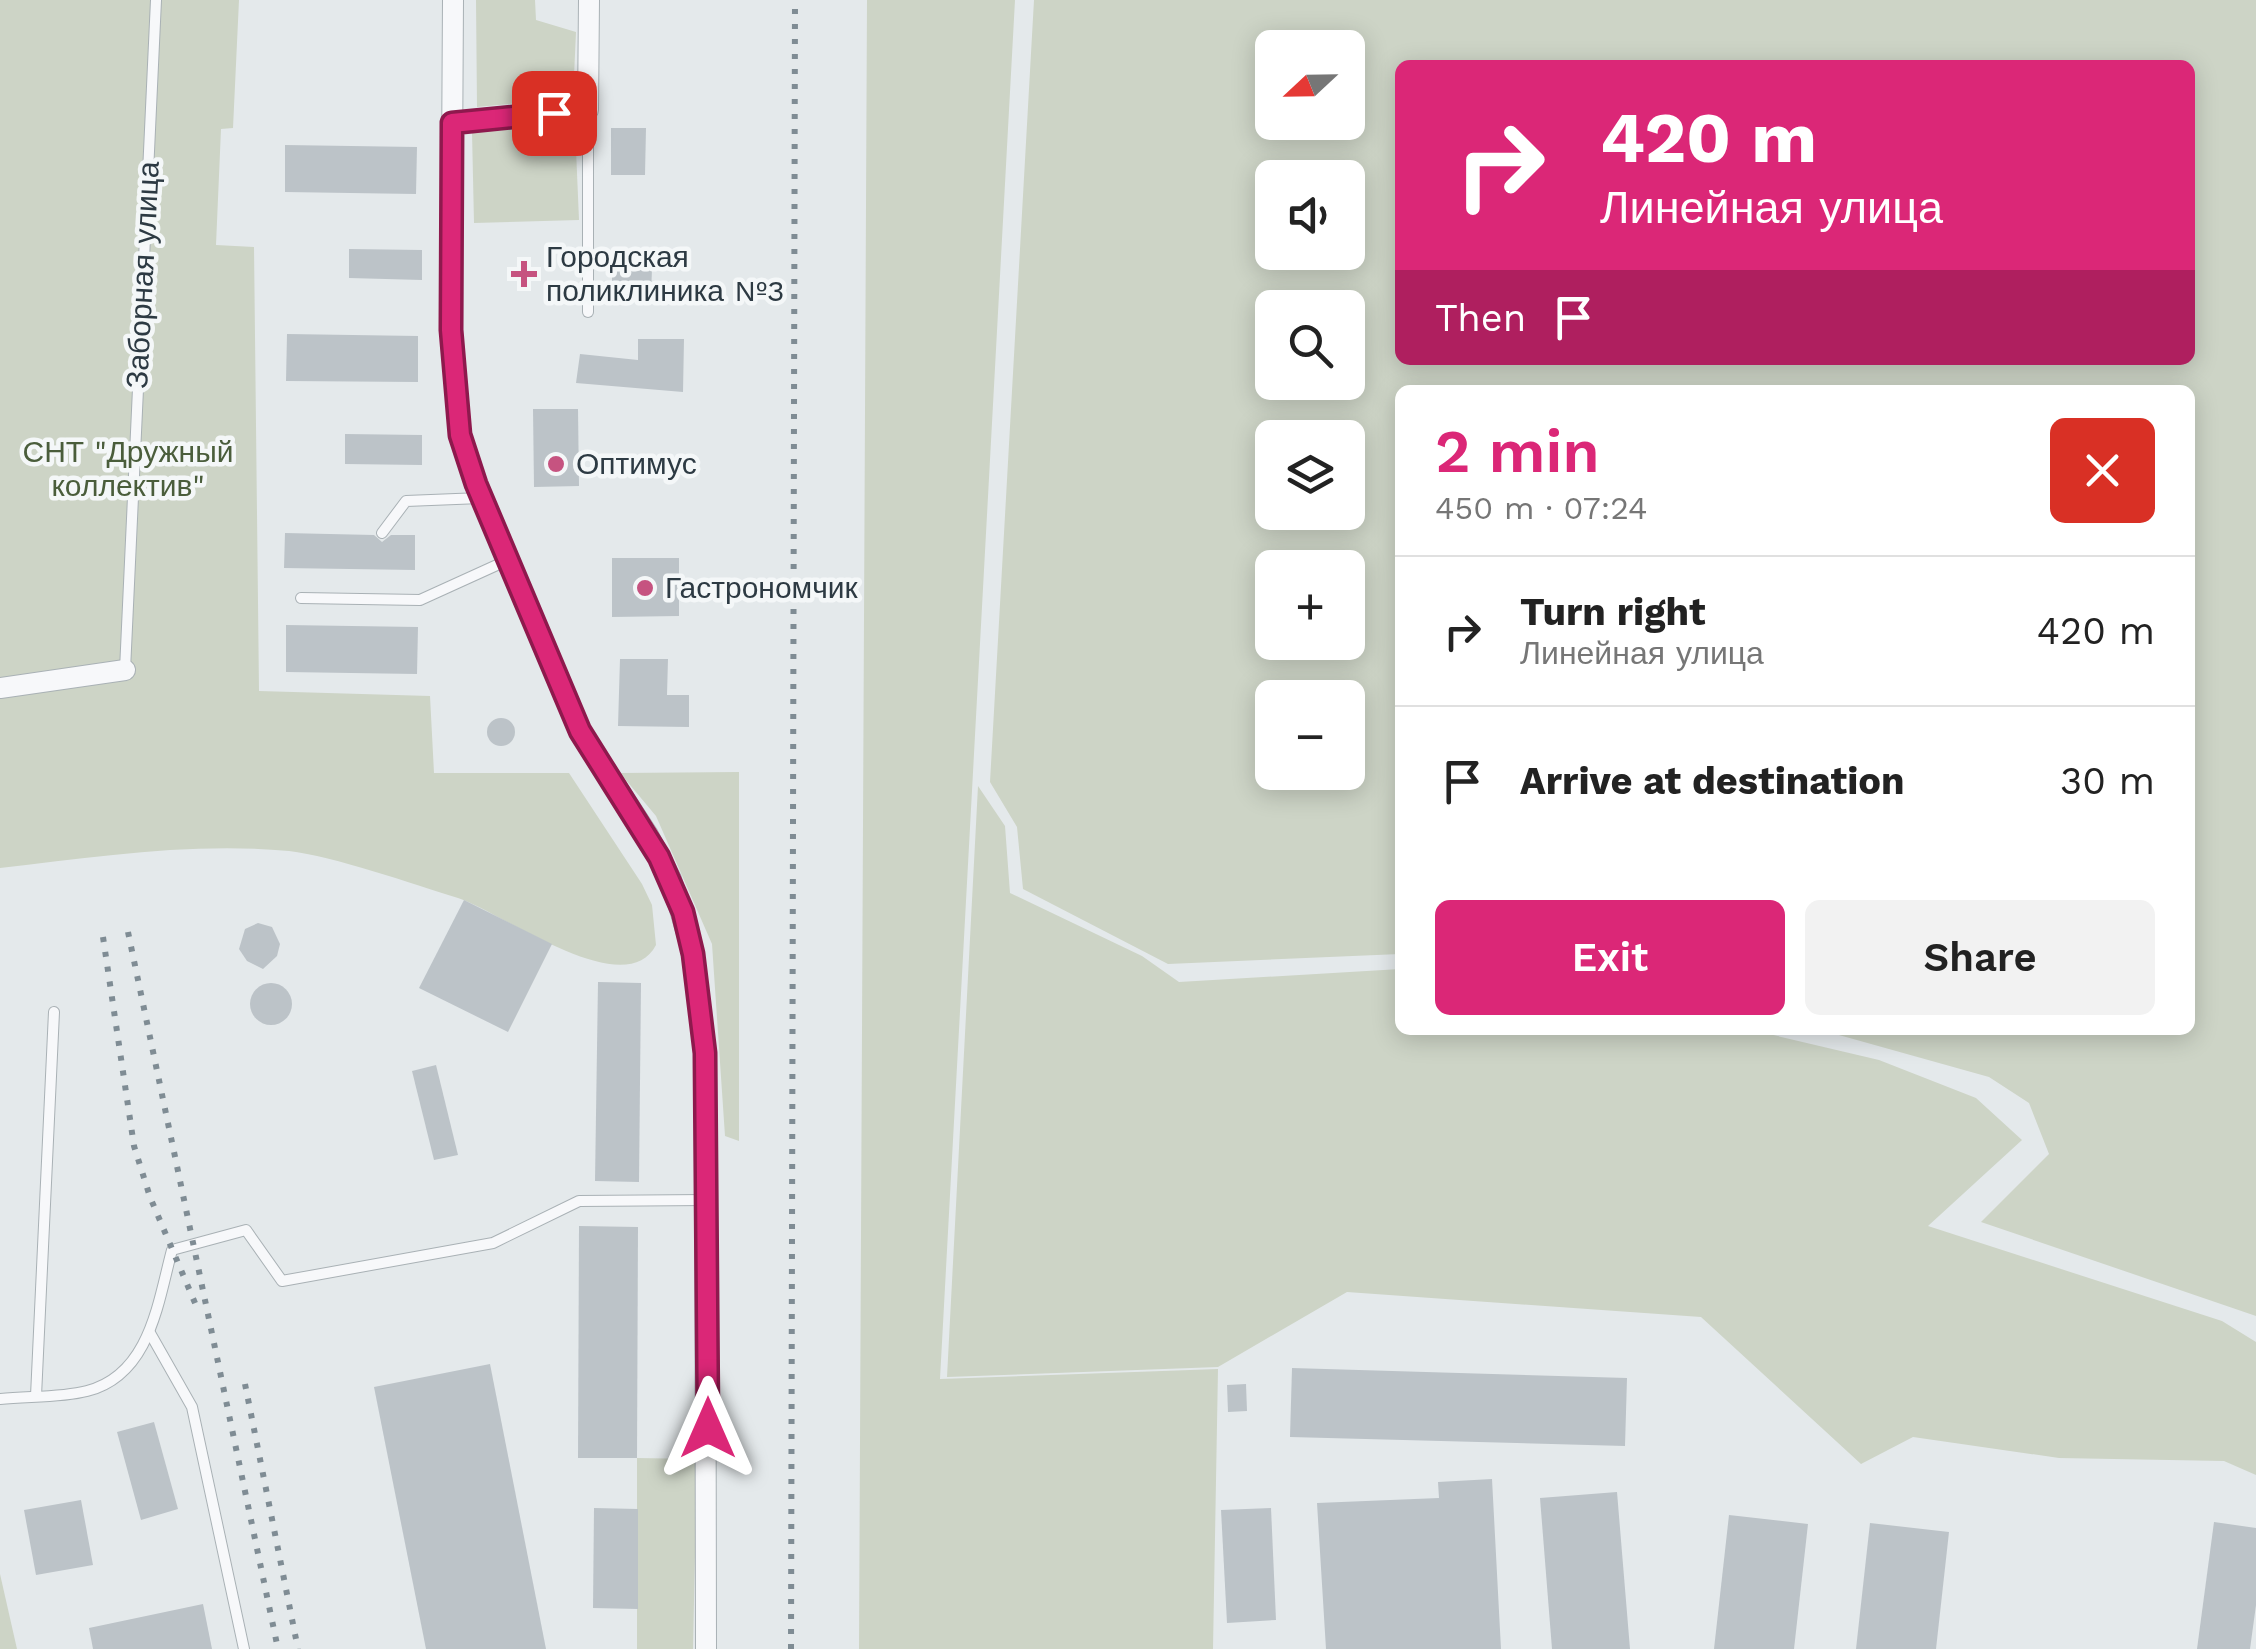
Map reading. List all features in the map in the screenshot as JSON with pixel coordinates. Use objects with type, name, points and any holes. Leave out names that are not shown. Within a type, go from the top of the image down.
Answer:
[{"type":"street","points":[[453,0],[453,376],[460,435],[482,498],[580,731],[648,834],[683,912],[693,954],[705,1053],[706,1649]]},
{"type":"street","points":[[452,123],[588,110],[589,0]]},
{"type":"street","points":[[0,688],[125,670]]},
{"type":"lane","name":"Заборная улица","points":[[125,670],[156,0]]},
{"type":"lane","points":[[588,110],[588,312]]},
{"type":"lane","points":[[382,533],[406,501],[482,498]]},
{"type":"lane","points":[[301,598],[420,600],[508,560]]},
{"type":"lane","points":[[36,1396],[54,1012]]},
{"type":"lane","points":[[0,1399],[89,1391],[136,1358],[150,1333],[172,1250],[246,1230],[282,1281],[494,1243],[579,1201],[707,1200]]},
{"type":"lane","points":[[150,1333],[192,1408],[244,1649]]},
{"type":"green space","name":"СНТ \"Дружный коллектив\"","points":[[0,0],[239,0],[233,128],[221,129],[216,245],[254,247],[259,691],[430,696],[434,773],[569,773],[652,905],[656,945],[640,961],[618,965],[591,960],[458,898],[350,864],[289,851],[180,850],[0,868]]},
{"type":"green space","points":[[476,0],[535,0],[536,20],[576,32],[573,98],[477,107]]},
{"type":"green space","points":[[867,0],[1015,0],[940,1379],[1218,1369],[1213,1649],[859,1649]]},
{"type":"green space","points":[[1034,0],[2256,0],[2256,1316],[1981,1222],[2049,1154],[2029,1103],[1989,1077],[1839,1035],[2195,1035],[2195,385],[1395,385],[1395,954],[1168,964],[1023,889],[1017,827],[990,782]]},
{"type":"green space","points":[[575,126],[579,220],[474,223],[472,132]]},
{"type":"green space","points":[[739,772],[739,1141],[725,1136],[712,944],[656,816],[620,773]]},
{"type":"green space","points":[[978,786],[1005,826],[1010,893],[1142,956],[1179,982],[1395,969],[1395,1035],[1773,1035],[1879,1060],[1976,1098],[2022,1140],[1928,1226],[2222,1321],[2256,1342],[2256,1475],[2224,1461],[2059,1458],[1913,1437],[1861,1464],[1701,1317],[1347,1292],[1218,1367],[947,1377]]},
{"type":"green space","points":[[637,1458],[697,1459],[693,1649],[637,1649]]},
{"type":"green space","points":[[0,1574],[17,1649],[0,1649]]},
{"type":"building","points":[[611,128],[646,128],[645,175],[611,175]]},
{"type":"building","points":[[285,145],[417,147],[416,194],[285,192]]},
{"type":"building","points":[[349,249],[422,250],[422,280],[349,278]]},
{"type":"building","points":[[612,267],[652,268],[651,297],[612,296]]},
{"type":"building","points":[[287,334],[418,336],[418,382],[286,381]]},
{"type":"building","points":[[638,339],[684,339],[683,392],[576,383],[580,354],[638,360]]},
{"type":"building","points":[[533,409],[578,409],[579,486],[534,487]]},
{"type":"building","points":[[345,434],[422,435],[422,465],[345,464]]},
{"type":"building","points":[[285,533],[374,535],[382,542],[391,535],[415,535],[415,570],[284,568]]},
{"type":"building","name":"Гастрономчик","points":[[612,558],[679,558],[679,616],[612,617]]},
{"type":"building","points":[[286,625],[418,627],[417,674],[286,672]]},
{"type":"building","points":[[620,659],[668,659],[667,695],[689,695],[689,727],[618,726]]},
{"type":"building","points":[[501,718],[511,722],[515,732],[511,742],[501,746],[491,742],[487,732],[491,722]]},
{"type":"building","points":[[464,900],[552,944],[508,1032],[419,988]]},
{"type":"building","points":[[258,923],[272,927],[280,944],[277,956],[263,969],[247,961],[239,949],[245,929]]},
{"type":"building","points":[[598,982],[641,983],[639,1182],[595,1181]]},
{"type":"building","points":[[271,983],[286,989],[292,1004],[286,1019],[271,1025],[256,1019],[250,1004],[256,989]]},
{"type":"building","points":[[436,1065],[458,1155],[434,1160],[412,1071]]},
{"type":"building","points":[[579,1226],[638,1227],[637,1458],[578,1458]]},
{"type":"building","points":[[490,1364],[546,1649],[426,1649],[374,1387]]},
{"type":"building","points":[[1292,1368],[1627,1378],[1625,1446],[1290,1437]]},
{"type":"building","points":[[1246,1384],[1247,1411],[1228,1412],[1227,1385]]},
{"type":"building","points":[[154,1422],[178,1509],[141,1520],[117,1432]]},
{"type":"building","points":[[1492,1479],[1501,1649],[1326,1649],[1317,1503],[1439,1498],[1438,1482]]},
{"type":"building","points":[[1617,1492],[1630,1649],[1552,1649],[1540,1498]]},
{"type":"building","points":[[81,1500],[93,1565],[36,1575],[24,1510]]},
{"type":"building","points":[[594,1508],[638,1509],[638,1609],[593,1608]]},
{"type":"building","points":[[1271,1508],[1276,1620],[1227,1623],[1221,1510]]},
{"type":"building","points":[[1729,1515],[1808,1524],[1794,1649],[1714,1649]]},
{"type":"building","points":[[2214,1522],[2256,1528],[2256,1605],[2250,1649],[2197,1649]]},
{"type":"building","points":[[1870,1523],[1949,1532],[1936,1649],[1856,1649]]},
{"type":"building","points":[[203,1604],[212,1649],[93,1649],[89,1628]]},
{"type":"railway","points":[[791,1649],[795,0]]},
{"type":"railway","points":[[128,932],[278,1649]]},
{"type":"railway","points":[[103,937],[134,1146],[150,1197],[198,1310]]},
{"type":"railway","points":[[245,1384],[298,1649]]},
{"type":"place","name":"Городская поликлиника №3","points":[[524,274]]},
{"type":"place","name":"Оптимус","points":[[556,464]]},
{"type":"place","name":"Гастрономчик","points":[[645,588]]},
{"type":"route","points":[[554,113],[452,123],[451,330],[456,408],[460,435],[476,484],[580,731],[648,834],[683,912],[693,954],[705,1053],[708,1428]]}]
